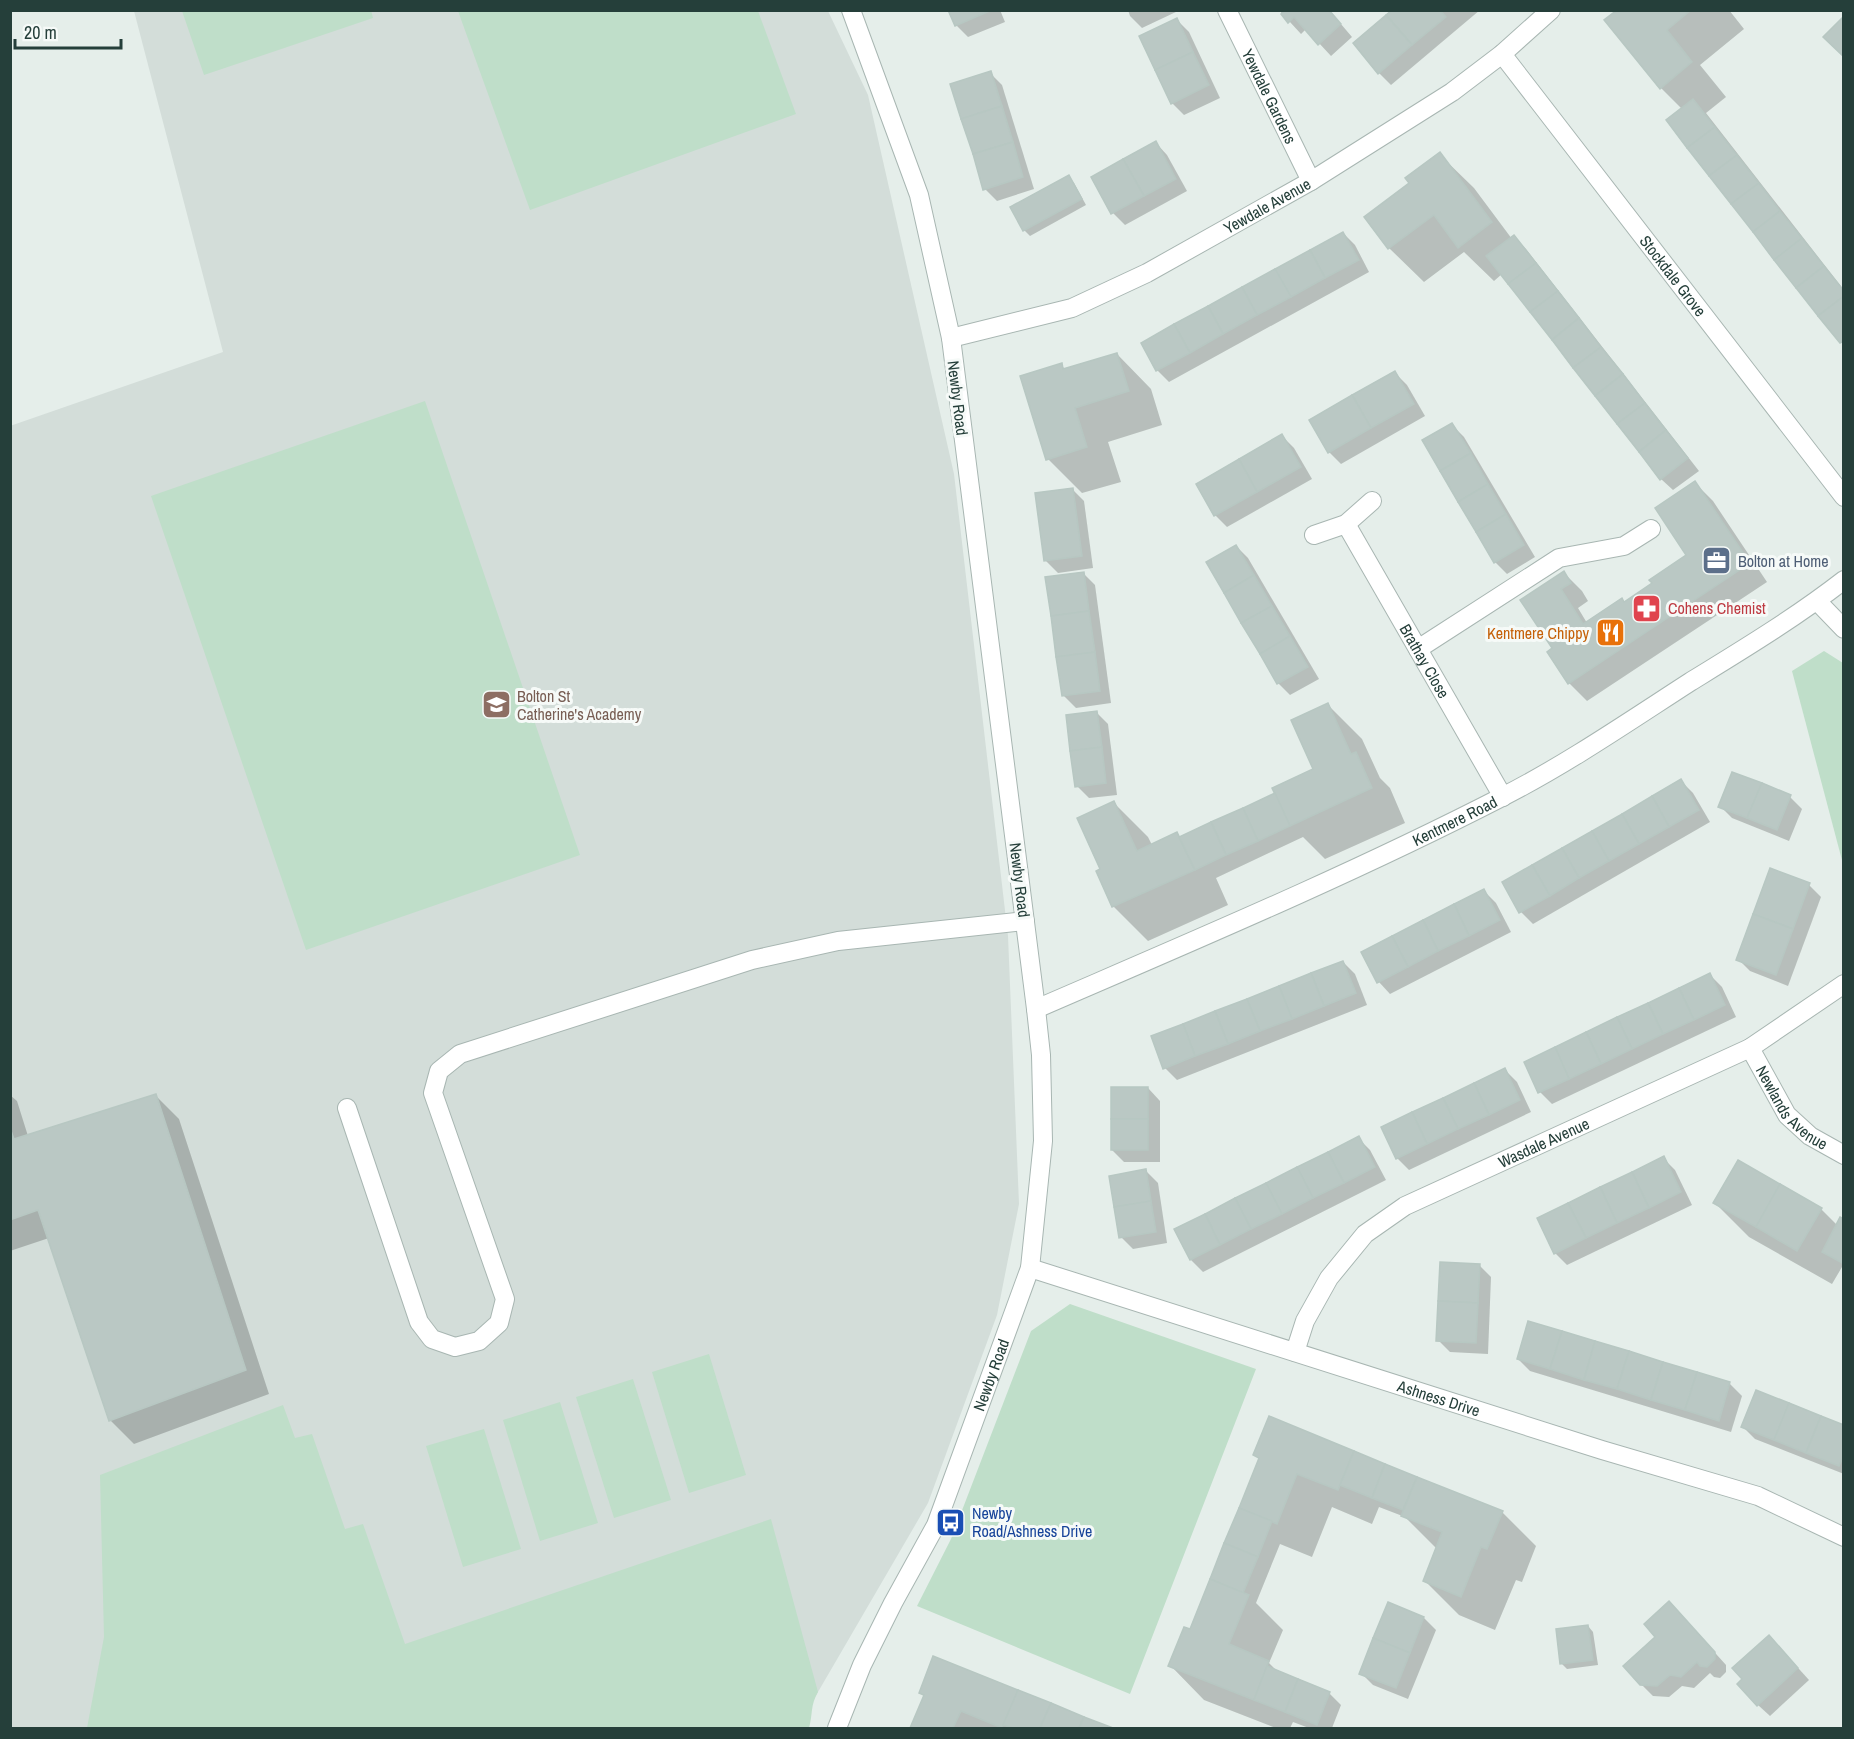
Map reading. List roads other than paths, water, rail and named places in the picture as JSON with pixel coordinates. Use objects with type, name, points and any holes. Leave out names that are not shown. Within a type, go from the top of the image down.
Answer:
[{"type":"street","name":"Newby Road","points":[[837,1728],[862,1665],[936,1525],[1030,1268],[1043,1141],[1041,1055],[1036,1009],[951,338],[919,195],[851,10]]},
{"type":"street","name":"Yewdale Gardens","points":[[1227,10],[1311,181]]},
{"type":"street","name":"Yewdale Avenue","points":[[951,338],[1072,308],[1147,273],[1311,181],[1452,92],[1502,54],[1551,10]]},
{"type":"street","name":"Stockdale Grove","points":[[1502,54],[1844,497]]},
{"type":"street","points":[[1314,535],[1346,524],[1372,501]]},
{"type":"street","name":"Brathay Close","points":[[1346,524],[1503,797]]},
{"type":"street","points":[[1418,649],[1559,558],[1624,546],[1651,529]]},
{"type":"street","name":"Kentmere Road","points":[[1036,1009],[1311,889],[1503,797],[1571,758],[1817,601],[1844,580]]},
{"type":"street","points":[[1817,601],[1844,629]]},
{"type":"street","points":[[347,1108],[418,1322],[432,1339],[455,1347],[479,1341],[499,1323],[504,1299],[433,1093],[439,1071],[460,1054],[752,960],[838,941],[1025,921]]},
{"type":"street","name":"Wasdale Avenue","points":[[1295,1352],[1305,1321],[1329,1278],[1365,1234],[1381,1222],[1405,1206],[1750,1048],[1844,984]]},
{"type":"street","name":"Newlands Avenue","points":[[1750,1048],[1787,1115],[1810,1136],[1844,1155]]},
{"type":"street","name":"Ashness Drive","points":[[1030,1268],[1602,1450],[1758,1496],[1844,1537]]},
{"type":"place","name":"Bolton at Home","points":[[1717,561]]},
{"type":"place","name":"Cohens Chemist","points":[[1647,608]]},
{"type":"place","name":"Kentmere Chippy","points":[[1610,633]]},
{"type":"place","name":"Bolton St Catherine's Academy","points":[[496,705]]},
{"type":"place","name":"Newby Road/Ashness Drive","points":[[951,1522]]}]
